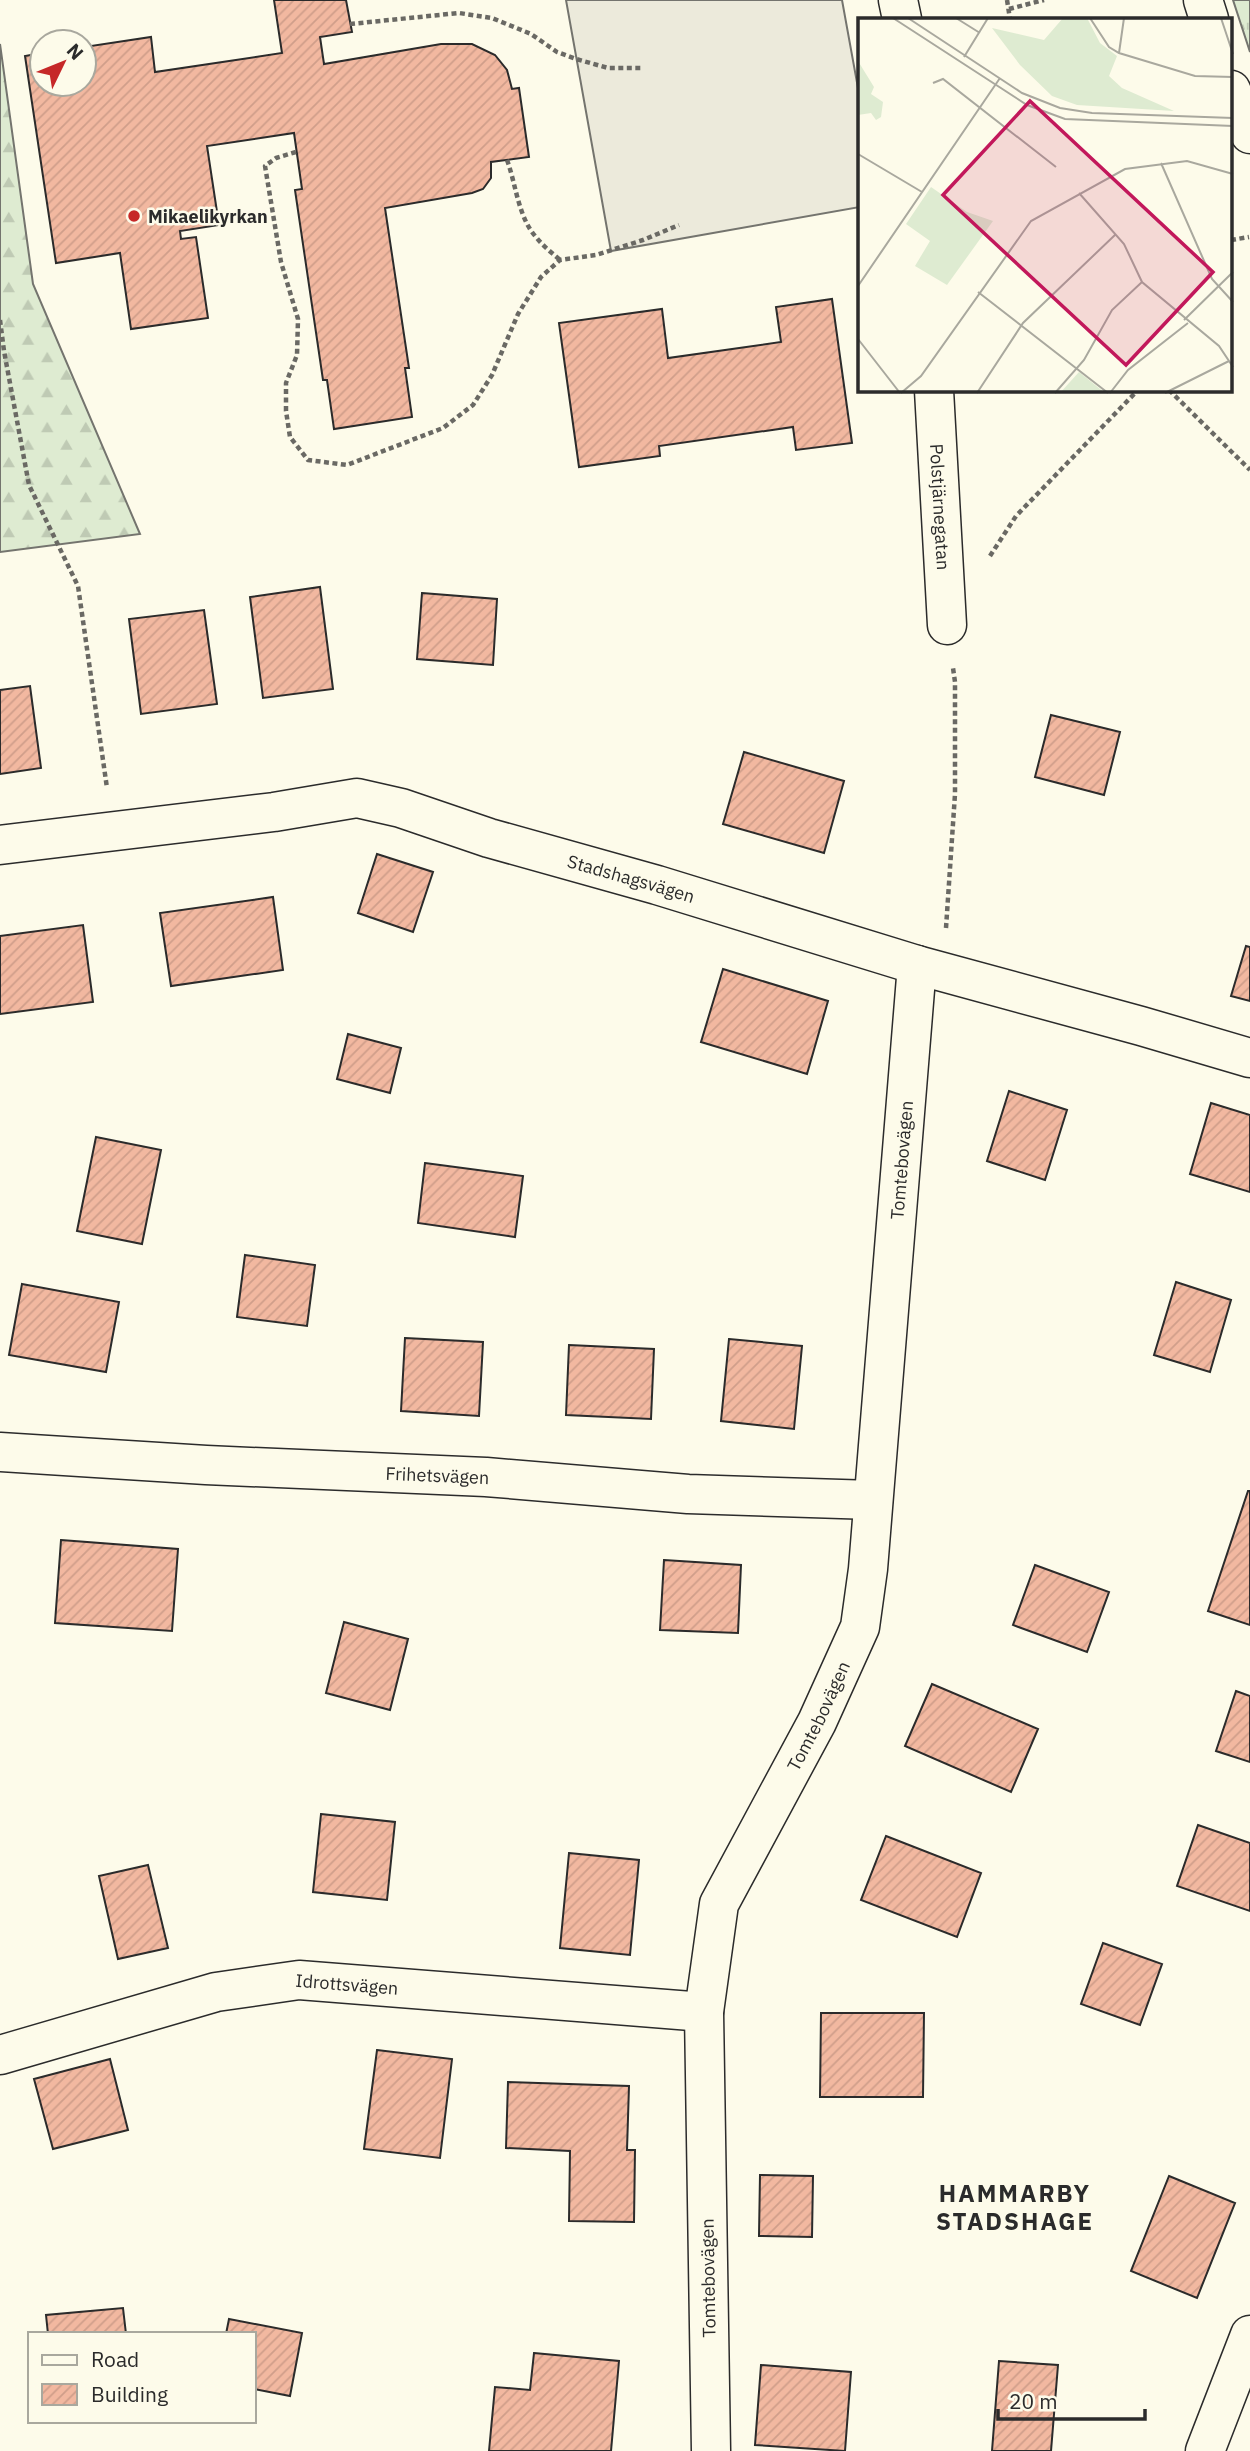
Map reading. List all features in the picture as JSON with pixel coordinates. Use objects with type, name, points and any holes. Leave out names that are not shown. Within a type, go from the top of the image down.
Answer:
[{"type":"street","points":[[898,0],[902,18]]},
{"type":"street","points":[[1203,0],[1209,18]]},
{"type":"street","points":[[1232,92],[1250,134]]},
{"type":"street","name":"Polstjärnegatan","points":[[934,392],[947,625]]},
{"type":"street","name":"Stadshagsvägen","points":[[0,845],[274,812],[357,798],[401,808],[489,838],[917,965],[1250,1058]]},
{"type":"street","name":"Tomtebovägen","points":[[711,2451],[704,2012],[719,1904],[817,1722],[860,1627],[868,1569],[917,965]]},
{"type":"street","name":"Frihetsvägen","points":[[0,1452],[206,1465],[486,1477],[688,1494],[873,1500]]},
{"type":"street","name":"Idrottsvägen","points":[[0,2055],[216,1992],[299,1980],[704,2012]]},
{"type":"street","points":[[1205,2451],[1250,2334]]},
{"type":"path","points":[[1007,0],[1010,18]]},
{"type":"path","points":[[1009,9],[1044,0]]},
{"type":"path","points":[[350,24],[459,13],[492,18],[530,34],[557,52],[576,59],[608,68],[643,68]]},
{"type":"path","points":[[296,152],[276,158],[265,166],[281,262],[298,319],[297,355],[286,383],[286,411],[290,437],[308,460],[347,465],[443,428],[473,405],[492,374],[518,314],[541,277],[560,260],[608,251],[679,225]]},
{"type":"path","points":[[507,160],[515,180],[520,208],[534,236],[560,260]]},
{"type":"path","points":[[0,320],[29,485],[78,586],[113,831]]},
{"type":"path","points":[[988,560],[1016,516],[1136,392]]},
{"type":"path","points":[[1171,392],[1250,470]]},
{"type":"path","points":[[917,965],[947,926],[955,794],[955,682],[947,625]]},
{"type":"green space","points":[[1233,0],[1250,0],[1250,52]]},
{"type":"green space","points":[[0,44],[33,284],[140,534],[0,552]]},
{"type":"shaded area","points":[[566,0],[842,0],[858,88],[858,207],[611,251]]},
{"type":"building","name":"Mikaelikyrkan","points":[[274,0],[346,0],[352,32],[320,37],[324,64],[441,44],[472,44],[495,55],[507,70],[512,89],[519,88],[529,157],[491,162],[491,178],[483,189],[472,193],[385,208],[409,368],[405,368],[412,417],[334,429],[327,380],[323,380],[295,190],[302,189],[294,133],[207,146],[219,225],[180,231],[181,239],[196,237],[208,318],[131,329],[120,253],[56,263],[31,98],[98,98],[98,45],[151,37],[155,72],[282,53]]},
{"type":"building","name":"Mikaelikyrkan","points":[[28,55],[28,76],[25,56]]},
{"type":"building","points":[[832,299],[852,443],[796,450],[793,427],[659,446],[660,456],[579,467],[559,323],[662,309],[668,358],[781,342],[776,307]]},
{"type":"building","points":[[320,587],[333,689],[263,698],[250,597]]},
{"type":"building","points":[[422,593],[497,599],[493,665],[417,659]]},
{"type":"building","points":[[204,610],[217,704],[141,714],[129,619]]},
{"type":"building","points":[[30,686],[41,768],[0,774],[0,690]]},
{"type":"building","points":[[1051,715],[1120,732],[1104,795],[1035,777]]},
{"type":"building","points":[[744,752],[844,781],[824,853],[723,824]]},
{"type":"building","points":[[377,854],[433,872],[413,932],[358,913]]},
{"type":"building","points":[[273,897],[283,970],[171,986],[160,913]]},
{"type":"building","points":[[83,925],[93,1002],[0,1014],[0,936]]},
{"type":"building","points":[[1246,946],[1250,947],[1250,1001],[1231,996]]},
{"type":"building","points":[[723,969],[828,1001],[807,1074],[701,1042]]},
{"type":"building","points":[[348,1034],[401,1048],[390,1093],[337,1079]]},
{"type":"building","points":[[1009,1091],[1067,1110],[1045,1180],[987,1161]]},
{"type":"building","points":[[1211,1103],[1250,1115],[1250,1192],[1190,1174]]},
{"type":"building","points":[[96,1137],[161,1150],[142,1244],[77,1231]]},
{"type":"building","points":[[425,1163],[523,1176],[515,1237],[418,1223]]},
{"type":"building","points":[[245,1255],[315,1265],[307,1326],[237,1317]]},
{"type":"building","points":[[1176,1282],[1231,1300],[1210,1372],[1154,1355]]},
{"type":"building","points":[[22,1284],[119,1302],[106,1372],[9,1355]]},
{"type":"building","points":[[405,1338],[483,1342],[479,1416],[401,1411]]},
{"type":"building","points":[[729,1339],[802,1346],[794,1429],[721,1421]]},
{"type":"building","points":[[569,1345],[654,1349],[651,1419],[566,1415]]},
{"type":"building","points":[[1250,1491],[1250,1625],[1208,1611]]},
{"type":"building","points":[[61,1540],[178,1549],[172,1631],[55,1623]]},
{"type":"building","points":[[664,1560],[741,1565],[738,1633],[660,1630]]},
{"type":"building","points":[[1035,1565],[1109,1592],[1087,1652],[1013,1625]]},
{"type":"building","points":[[344,1622],[408,1639],[390,1710],[326,1693]]},
{"type":"building","points":[[932,1684],[1038,1729],[1011,1792],[905,1746]]},
{"type":"building","points":[[1236,1691],[1250,1696],[1250,1762],[1216,1751]]},
{"type":"building","points":[[321,1814],[395,1822],[387,1900],[313,1892]]},
{"type":"building","points":[[1198,1825],[1250,1843],[1250,1911],[1177,1886]]},
{"type":"building","points":[[886,1836],[981,1873],[957,1937],[861,1900]]},
{"type":"building","points":[[569,1853],[639,1860],[630,1955],[560,1948]]},
{"type":"building","points":[[148,1865],[168,1948],[118,1959],[99,1876]]},
{"type":"building","points":[[1103,1943],[1162,1964],[1140,2025],[1081,2004]]},
{"type":"building","points":[[821,2013],[924,2013],[923,2097],[820,2097]]},
{"type":"building","points":[[377,2050],[452,2059],[440,2158],[364,2149]]},
{"type":"building","points":[[110,2059],[128,2130],[53,2149],[34,2079]]},
{"type":"building","points":[[508,2082],[629,2086],[627,2150],[635,2150],[634,2222],[569,2221],[570,2151],[506,2148]]},
{"type":"building","points":[[760,2175],[813,2176],[812,2237],[759,2236]]},
{"type":"building","points":[[1169,2176],[1235,2203],[1197,2298],[1131,2271]]},
{"type":"building","points":[[123,2308],[126,2332],[48,2332],[46,2315]]},
{"type":"building","points":[[229,2319],[302,2333],[290,2396],[256,2389],[256,2332],[226,2332]]},
{"type":"building","points":[[534,2353],[619,2361],[611,2451],[489,2451],[495,2387],[530,2390]]},
{"type":"building","points":[[999,2361],[1058,2365],[1051,2451],[992,2451]]},
{"type":"building","points":[[761,2365],[851,2372],[845,2451],[755,2445]]},
{"type":"place","name":"Mikaelikyrkan","points":[[134,216]]},
{"type":"district","name":"HAMMARBY STADSHAGE","points":[[1015,2207]]}]
